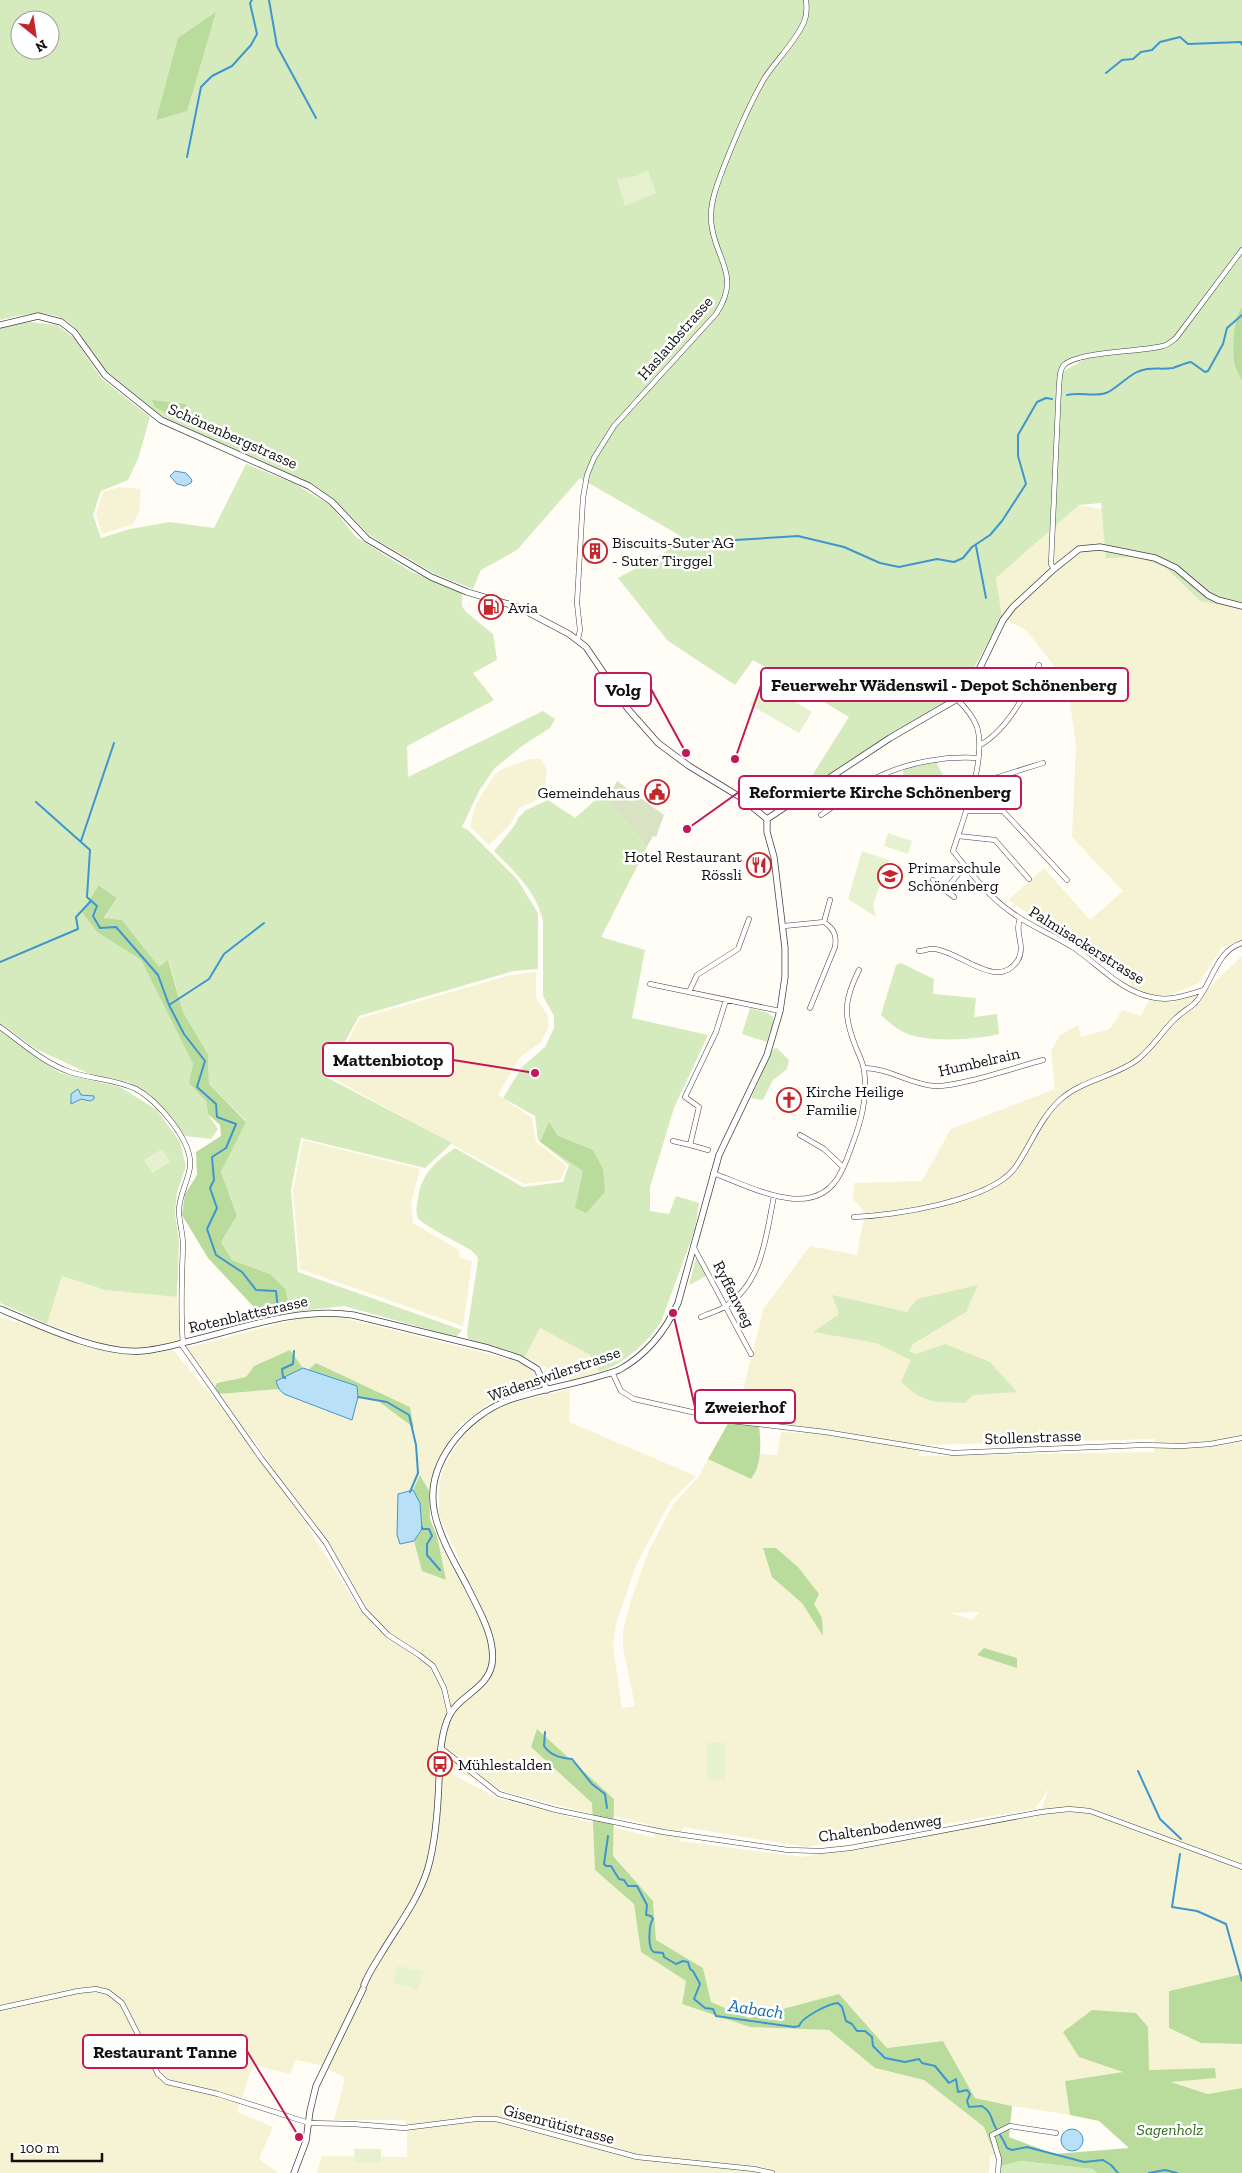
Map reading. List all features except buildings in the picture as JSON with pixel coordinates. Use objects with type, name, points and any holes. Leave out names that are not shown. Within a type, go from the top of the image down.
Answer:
[{"type":"street","name":"Haslaubstrasse","points":[[578,640],[580,630],[577,603],[583,498],[587,475],[594,458],[614,426],[723,304],[728,280],[711,221],[715,190],[752,100],[776,60],[803,23],[806,13],[806,0]]},
{"type":"street","points":[[1054,568],[1051,564],[1060,373],[1064,365],[1076,359],[1090,356],[1164,346],[1176,338],[1242,250]]},
{"type":"street","name":"Schönenbergstrasse","points":[[0,325],[38,316],[61,322],[74,332],[105,375],[161,420],[309,486],[332,502],[361,534],[381,548],[449,585],[518,607],[578,640],[590,651],[628,709],[658,743],[680,760],[741,798],[767,819]]},
{"type":"street","points":[[767,819],[890,738],[957,699],[976,676],[1004,620],[1013,607],[1054,568],[1075,552],[1084,548],[1100,547],[1130,551],[1164,561],[1176,568],[1208,595],[1218,600],[1242,606]]},
{"type":"street","points":[[980,746],[990,740],[1015,709],[1039,665]]},
{"type":"street","points":[[957,699],[971,716],[976,726],[980,746],[973,785],[958,836],[994,840],[1029,878]]},
{"type":"street","points":[[821,815],[879,777],[898,769],[945,758],[978,758]]},
{"type":"street","points":[[973,785],[1043,763]]},
{"type":"street","points":[[966,811],[1003,811],[1067,880]]},
{"type":"street","name":"Wädenswilerstrasse","points":[[294,2173],[306,2141],[316,2086],[363,1987],[416,1895],[427,1871],[434,1838],[441,1748],[445,1725],[450,1714],[486,1679],[492,1664],[492,1650],[483,1620],[439,1530],[433,1508],[435,1480],[448,1450],[460,1433],[487,1410],[508,1401],[612,1372],[633,1361],[666,1327],[678,1302],[713,1173],[726,1136],[767,1055],[780,1011],[785,978],[784,926],[767,819]]},
{"type":"street","name":"Palmisackerstrasse","points":[[958,836],[953,851],[997,901],[1020,919],[1075,949],[1135,992],[1152,998],[1171,999],[1204,990]]},
{"type":"street","points":[[946,890],[966,866]]},
{"type":"street","points":[[933,880],[954,897]]},
{"type":"street","points":[[824,922],[830,900]]},
{"type":"street","points":[[689,992],[698,975],[738,949],[749,919]]},
{"type":"street","points":[[919,952],[933,948],[955,955],[992,973],[1001,972],[1010,968],[1018,961],[1022,950],[1018,923],[1020,919]]},
{"type":"street","points":[[784,926],[824,922],[832,928],[836,936],[835,947],[810,1008]]},
{"type":"street","points":[[854,1217],[878,1217],[965,1199],[1001,1180],[1012,1171],[1048,1114],[1060,1100],[1087,1084],[1138,1060],[1175,1019],[1195,1003],[1226,952],[1242,943]]},
{"type":"street","points":[[713,1173],[774,1196],[793,1200],[814,1198],[829,1189],[841,1174],[862,1120],[866,1094],[864,1068],[847,1025],[846,1010],[850,988],[859,970]]},
{"type":"street","points":[[650,984],[780,1011]]},
{"type":"street","points":[[690,1145],[698,1107],[685,1097],[716,1032],[726,1000]]},
{"type":"street","points":[[0,1028],[57,1067],[72,1073],[123,1084],[136,1089],[157,1105],[184,1141],[190,1166],[181,1192],[179,1211],[183,1242],[180,1310],[182,1343],[261,1458],[326,1543],[364,1610],[388,1635],[433,1666],[444,1688],[450,1714]]},
{"type":"street","name":"Humbelrain","points":[[864,1068],[883,1070],[916,1083],[936,1086],[960,1082],[1043,1060]]},
{"type":"street","points":[[800,1135],[824,1149],[844,1167]]},
{"type":"street","points":[[673,1141],[708,1150]]},
{"type":"street","points":[[701,1317],[725,1306],[740,1294],[751,1280],[761,1257],[774,1196]]},
{"type":"street","name":"Ryffenweg","points":[[693,1246],[751,1354]]},
{"type":"street","name":"Rotenblattstrasse","points":[[0,1309],[62,1334],[105,1347],[141,1351],[310,1313],[333,1312],[354,1315],[488,1348],[519,1358],[537,1369],[547,1390]]},
{"type":"street","name":"Stollenstrasse","points":[[612,1372],[621,1391],[634,1399],[732,1421],[825,1432],[953,1453],[1142,1445],[1182,1446],[1210,1444],[1242,1438]]},
{"type":"street","name":"Chaltenbodenweg","points":[[441,1748],[499,1794],[556,1810],[674,1834],[788,1850],[821,1851],[940,1833],[1041,1812],[1068,1809],[1090,1811],[1242,1867]]},
{"type":"street","name":"Gisenrütistrasse","points":[[0,2008],[78,1991],[96,1989],[108,1992],[122,2003],[158,2074],[167,2082],[218,2094],[309,2124],[353,2124],[404,2128],[476,2119],[496,2119],[637,2157],[754,2169],[772,2173]]},
{"type":"street","points":[[998,2173],[999,2159],[992,2136],[1010,2126],[1056,2132]]},
{"type":"shaded area","points":[[120,487],[141,489],[139,513],[133,524],[102,534],[96,515],[103,492]]},
{"type":"shaded area","points":[[1079,505],[1106,510],[1136,557],[1165,567],[1200,601],[1242,609],[1242,941],[1222,947],[1199,983],[1168,996],[1134,992],[1128,989],[1132,982],[1008,900],[1044,868],[1090,920],[1123,891],[1072,837],[1076,745],[1067,683],[1027,631],[1002,617],[996,578]]},
{"type":"shaded area","points":[[531,759],[541,759],[547,770],[543,797],[519,808],[511,823],[489,845],[470,826],[476,804],[494,775],[504,768]]},
{"type":"shaded area","points":[[1242,956],[1242,1974],[1169,1991],[1169,2028],[1201,2043],[1242,2044],[1242,2088],[1208,2094],[1170,2081],[1216,2078],[1214,2068],[1148,2070],[1148,2027],[1124,2072],[1065,2081],[1070,2115],[975,2098],[943,2041],[887,2048],[839,1994],[749,2018],[711,2002],[703,1968],[656,1940],[653,1901],[613,1856],[613,1827],[656,1838],[647,1824],[613,1816],[614,1798],[531,1747],[592,1803],[593,1814],[509,1793],[429,1761],[431,1749],[428,1761],[497,1798],[593,1823],[595,1870],[635,1904],[641,1952],[686,1981],[682,2004],[750,2027],[829,2030],[875,2068],[924,2080],[984,2127],[995,2156],[990,2155],[989,2173],[317,2173],[322,2156],[407,2157],[407,2128],[405,2120],[334,2120],[345,2078],[320,2065],[296,2060],[290,2074],[253,2065],[237,2112],[273,2127],[259,2159],[278,2173],[0,2173],[0,1317],[115,1351],[171,1348],[242,1432],[270,1474],[275,1470],[219,1394],[279,1389],[284,1394],[351,1420],[358,1397],[378,1401],[413,1428],[410,1407],[316,1363],[308,1370],[303,1368],[290,1350],[254,1366],[246,1377],[217,1383],[215,1387],[185,1348],[305,1317],[332,1315],[517,1361],[530,1368],[537,1379],[535,1386],[528,1391],[490,1403],[460,1425],[437,1460],[429,1491],[420,1475],[413,1490],[398,1494],[400,1544],[414,1541],[422,1571],[445,1580],[437,1536],[479,1619],[485,1616],[439,1515],[439,1484],[445,1464],[465,1434],[483,1417],[507,1404],[570,1389],[569,1422],[696,1476],[670,1502],[637,1563],[616,1624],[613,1645],[622,1708],[635,1706],[623,1648],[623,1631],[631,1600],[649,1550],[673,1505],[699,1476],[708,1459],[751,1479],[755,1474],[759,1454],[777,1455],[781,1432],[803,1433],[804,1426],[775,1423],[772,1402],[742,1393],[764,1308],[810,1246],[857,1255],[865,1212],[853,1199],[854,1183],[922,1181],[951,1129],[1055,1089],[1051,1051],[1060,1035],[1078,1025],[1081,1037],[1110,1029],[1122,1010],[1141,1016],[1149,1000],[1173,1002],[1204,992]],"holes":[[[1155,1439],[1154,1452],[918,1456],[926,1445]],[[314,1522],[366,1610],[391,1634],[418,1652],[414,1654],[391,1640],[374,1626],[358,1607],[307,1526]],[[979,1612],[973,1620],[950,1613]],[[1049,1788],[1042,1808],[1036,1816],[802,1857],[680,1841],[683,1827],[806,1847],[1035,1809]]]},
{"type":"shaded area","points":[[536,972],[536,998],[548,1016],[548,1028],[541,1042],[519,1058],[498,1095],[532,1118],[536,1142],[567,1166],[560,1180],[524,1184],[329,1076],[360,1018],[511,975]]},
{"type":"shaded area","points":[[303,1140],[420,1169],[411,1204],[413,1223],[459,1250],[460,1257],[472,1262],[463,1326],[300,1269],[293,1190]]},
{"type":"shaded area","points":[[62,1276],[105,1290],[177,1297],[181,1342],[142,1349],[107,1345],[47,1324]]},
{"type":"shaded area","points":[[540,1328],[590,1355],[599,1372],[572,1381],[525,1357]]},
{"type":"green space","points":[[0,0],[1242,0],[1242,609],[1200,601],[1165,567],[1136,557],[1106,558],[1101,503],[1079,505],[996,578],[1002,617],[957,699],[890,738],[796,801],[849,717],[753,660],[735,685],[668,641],[618,578],[669,550],[679,535],[580,478],[517,550],[481,570],[473,589],[435,574],[368,534],[336,501],[314,485],[178,425],[147,406],[127,392],[110,376],[98,362],[80,333],[67,322],[49,314],[20,316],[0,320]],"holes":[[[1085,359],[1060,373],[1057,419],[1059,367]]]},
{"type":"green space","points":[[216,12],[187,111],[156,120],[178,38]]},
{"type":"green space","points":[[648,170],[656,193],[625,206],[617,179],[636,176]]},
{"type":"green space","points":[[1242,307],[1242,381],[1235,366],[1234,344],[1235,327]]},
{"type":"green space","points":[[30,322],[57,325],[74,338],[102,379],[150,417],[138,459],[128,480],[101,491],[93,515],[101,538],[130,529],[170,522],[214,528],[246,464],[293,483],[330,505],[356,537],[410,571],[462,593],[462,606],[466,612],[493,634],[497,660],[473,673],[494,700],[407,746],[408,777],[543,711],[555,719],[550,728],[522,746],[494,769],[479,791],[462,827],[468,830],[517,879],[538,913],[538,969],[513,971],[359,1016],[326,1077],[452,1143],[425,1168],[301,1138],[291,1190],[298,1272],[462,1330],[456,1337],[344,1306],[292,1312],[284,1316],[270,1274],[232,1260],[221,1242],[237,1214],[221,1172],[246,1121],[209,1084],[208,1054],[183,1012],[169,961],[159,968],[122,920],[104,919],[117,898],[100,885],[97,932],[141,960],[193,1064],[190,1083],[206,1101],[208,1114],[218,1129],[211,1139],[185,1136],[161,1105],[129,1082],[92,1075],[36,1049],[0,1023],[0,328]]},
{"type":"green space","points":[[152,400],[186,404],[189,425],[155,407]]},
{"type":"green space","points":[[763,683],[812,712],[799,733],[750,705]]},
{"type":"green space","points":[[936,762],[953,794],[905,794],[903,770]]},
{"type":"green space","points":[[617,781],[664,815],[656,837],[653,836],[647,847],[607,800]]},
{"type":"green space","points":[[600,796],[607,800],[647,847],[601,937],[645,950],[632,1018],[708,1035],[674,1108],[650,1187],[650,1211],[669,1214],[676,1196],[699,1203],[695,1229],[661,1322],[634,1352],[617,1364],[599,1372],[590,1355],[540,1328],[525,1357],[468,1339],[467,1332],[478,1260],[477,1256],[471,1250],[421,1221],[416,1211],[422,1182],[430,1169],[455,1148],[523,1187],[563,1182],[569,1165],[538,1140],[535,1116],[503,1098],[522,1067],[545,1047],[554,1028],[554,1016],[543,996],[543,922],[540,911],[531,892],[494,851],[526,810],[548,800],[575,818]]},
{"type":"green space","points":[[888,833],[912,841],[908,854],[884,846]]},
{"type":"green space","points":[[862,851],[889,860],[873,905],[876,917],[848,899]]},
{"type":"green space","points":[[99,885],[117,898],[104,918],[122,920],[159,967],[168,960],[183,1012],[208,1054],[209,1084],[246,1122],[221,1172],[237,1215],[221,1242],[232,1260],[270,1274],[285,1289],[290,1308],[284,1316],[265,1319],[208,1258],[182,1215],[185,1194],[197,1175],[196,1152],[221,1136],[220,1125],[208,1114],[206,1101],[189,1083],[193,1064],[141,960],[97,932],[82,912]]},
{"type":"green space","points":[[901,963],[934,979],[933,994],[976,998],[974,1017],[997,1014],[999,1034],[977,1038],[937,1039],[912,1035],[897,1028],[881,1015],[896,965]]},
{"type":"green space","points":[[750,1008],[768,1013],[773,1017],[767,1042],[742,1034]]},
{"type":"green space","points":[[0,1031],[60,1073],[120,1087],[157,1110],[180,1142],[186,1166],[177,1192],[175,1213],[179,1242],[177,1297],[105,1290],[62,1276],[47,1324],[0,1303]]},
{"type":"green space","points":[[777,1048],[789,1060],[787,1069],[773,1080],[763,1100],[751,1098],[773,1049]]},
{"type":"green space","points":[[549,1122],[558,1136],[593,1150],[603,1169],[605,1192],[586,1213],[575,1208],[583,1171],[540,1142]]},
{"type":"green space","points":[[162,1149],[170,1162],[152,1173],[144,1160]]},
{"type":"green space","points":[[697,1254],[706,1276],[689,1285]]},
{"type":"green space","points":[[978,1285],[966,1312],[913,1344],[909,1351],[916,1354],[945,1344],[990,1362],[1017,1392],[973,1395],[965,1403],[937,1402],[923,1398],[901,1382],[911,1360],[876,1343],[813,1332],[839,1314],[832,1295],[907,1312],[917,1299]]},
{"type":"green space","points":[[290,1350],[303,1368],[277,1381],[279,1389],[219,1394],[215,1387],[217,1383],[246,1377],[254,1366]]},
{"type":"green space","points":[[316,1363],[410,1407],[414,1428],[378,1401],[358,1397],[357,1386],[308,1370]]},
{"type":"green space","points":[[730,1420],[759,1426],[759,1460],[751,1479],[708,1459]]},
{"type":"green space","points":[[420,1475],[429,1491],[430,1519],[437,1536],[446,1580],[422,1571],[414,1541],[422,1529],[420,1503],[413,1490]]},
{"type":"green space","points":[[763,1548],[776,1548],[798,1567],[819,1594],[814,1604],[822,1618],[823,1636],[802,1603],[772,1577]]},
{"type":"green space","points":[[984,1648],[1017,1658],[1017,1668],[977,1655]]},
{"type":"green space","name":"Sagenholz","points":[[537,1729],[614,1799],[613,1856],[653,1901],[656,1940],[703,1968],[711,2002],[749,2018],[839,1994],[887,2048],[943,2041],[975,2098],[1012,2106],[1009,2137],[1054,2154],[1129,2148],[1099,2121],[1070,2115],[1065,2081],[1123,2072],[1079,2057],[1063,2032],[1092,2010],[1136,2013],[1148,2027],[1149,2070],[1215,2068],[1216,2078],[1171,2082],[1208,2094],[1242,2088],[1242,2173],[1097,2173],[1093,2169],[1020,2161],[999,2166],[984,2127],[924,2080],[875,2068],[829,2030],[750,2027],[682,2004],[686,1981],[641,1952],[634,1904],[595,1870],[592,1803],[531,1747]]},
{"type":"green space","points":[[707,1743],[725,1743],[725,1780],[707,1779]]},
{"type":"green space","points":[[397,1966],[424,1971],[418,1990],[393,1982]]},
{"type":"green space","points":[[1242,1974],[1242,2044],[1201,2043],[1169,2028],[1169,1991]]},
{"type":"green space","points":[[354,2149],[381,2149],[381,2162],[355,2162]]},
{"type":"green space","points":[[999,2159],[1094,2169],[1097,2173],[998,2173]]},
{"type":"water","points":[[175,471],[186,473],[192,480],[191,483],[185,486],[177,484],[170,476]]},
{"type":"water","points":[[78,1089],[81,1095],[94,1096],[94,1099],[90,1101],[81,1099],[71,1104],[71,1094]]},
{"type":"water","points":[[303,1368],[357,1386],[358,1397],[352,1420],[284,1394],[279,1389],[276,1381]]},
{"type":"water","points":[[413,1490],[420,1503],[422,1529],[414,1541],[400,1544],[397,1535],[398,1494]]},
{"type":"water","points":[[1072,2129],[1080,2132],[1083,2140],[1080,2148],[1072,2151],[1064,2148],[1061,2140],[1064,2132]]},
{"type":"waterway","points":[[187,157],[201,87],[212,76],[232,66],[251,45],[257,34],[250,3],[252,0]]},
{"type":"waterway","points":[[269,0],[277,46],[316,118]]},
{"type":"waterway","points":[[1106,73],[1122,60],[1133,59],[1141,52],[1152,50],[1160,42],[1180,37],[1188,44],[1241,42],[1242,45]]},
{"type":"waterway","points":[[1067,395],[1097,395],[1106,393],[1135,373],[1149,369],[1173,368],[1191,362],[1205,372],[1208,371],[1223,344],[1227,328],[1242,315]]},
{"type":"waterway","points":[[703,542],[798,536],[844,547],[880,563],[899,567],[937,559],[954,562],[963,558],[972,547],[990,535],[1002,521],[1026,484],[1018,456],[1018,435],[1037,402],[1046,398],[1052,399]]},
{"type":"waterway","points":[[976,546],[986,598]]},
{"type":"waterway","points":[[81,841],[114,743]]},
{"type":"waterway","points":[[36,802],[90,850],[87,897],[97,906],[93,916],[100,928],[116,927],[158,975],[169,1005],[184,1034],[205,1061],[197,1087],[216,1104],[217,1117],[236,1124],[226,1148],[212,1157],[214,1180],[210,1188],[217,1208],[207,1229],[216,1255],[242,1272],[256,1290],[276,1291],[278,1310]]},
{"type":"waterway","points":[[0,962],[78,929],[76,917],[90,902]]},
{"type":"waterway","points":[[169,1005],[209,979],[224,954],[264,923]]},
{"type":"waterway","points":[[285,1378],[283,1377],[282,1369],[293,1364],[294,1351]]},
{"type":"waterway","points":[[358,1397],[387,1402],[409,1415],[416,1445],[418,1473],[410,1492]]},
{"type":"waterway","points":[[422,1527],[422,1529],[429,1529],[432,1536],[427,1544],[427,1555],[440,1570]]},
{"type":"waterway","name":"Aabach","points":[[545,1732],[544,1746],[556,1756],[572,1759],[592,1784],[605,1794],[607,1808]]},
{"type":"waterway","points":[[1138,1771],[1160,1819],[1181,1839]]},
{"type":"waterway","name":"Aabach","points":[[608,1836],[604,1864],[611,1866],[619,1879],[624,1880],[628,1886],[637,1886],[647,1905],[646,1915],[651,1916],[653,1919],[649,1936],[652,1950],[663,1953],[664,1957],[676,1964],[683,1961],[688,1962],[690,1969],[700,1984],[694,1999],[705,2008],[713,2009],[716,2016],[794,2027],[799,2026],[801,2022],[816,2012],[838,2003],[842,2007],[846,2021],[852,2024],[857,2031],[865,2031],[872,2037],[873,2046],[885,2058],[905,2062],[919,2059],[922,2063],[935,2066],[949,2083],[956,2079],[958,2092],[967,2090],[970,2094],[967,2101],[969,2107],[982,2106],[990,2114],[1007,2148],[1012,2150],[1027,2147],[1084,2162],[1103,2160],[1118,2173]]},
{"type":"waterway","points":[[1180,1854],[1172,1907],[1197,1911],[1226,1924],[1242,1981]]},
{"type":"waterway","name":"Aabach","points":[[1149,2173],[1165,2170],[1177,2173]]},
{"type":"place","name":"Biscuits-Suter AG - Suter Tirggel","points":[[595,551]]},
{"type":"place","name":"Avia","points":[[491,607]]},
{"type":"place","name":"Volg","points":[[686,753]]},
{"type":"place","name":"Feuerwehr Wädenswil - Depot Schönenberg","points":[[735,759]]},
{"type":"place","name":"Gemeindehaus","points":[[657,792]]},
{"type":"place","name":"Reformierte Kirche Schönenberg","points":[[687,829]]},
{"type":"place","name":"Hotel Restaurant Rössli","points":[[759,865]]},
{"type":"place","name":"Primarschule Schönenberg","points":[[890,876]]},
{"type":"place","name":"Mattenbiotop","points":[[535,1073]]},
{"type":"place","name":"Kirche Heilige Familie","points":[[789,1100]]},
{"type":"place","name":"Zweierhof","points":[[673,1313]]},
{"type":"place","name":"Mühlestalden","points":[[440,1764]]},
{"type":"place","name":"Restaurant Tanne","points":[[299,2137]]}]
